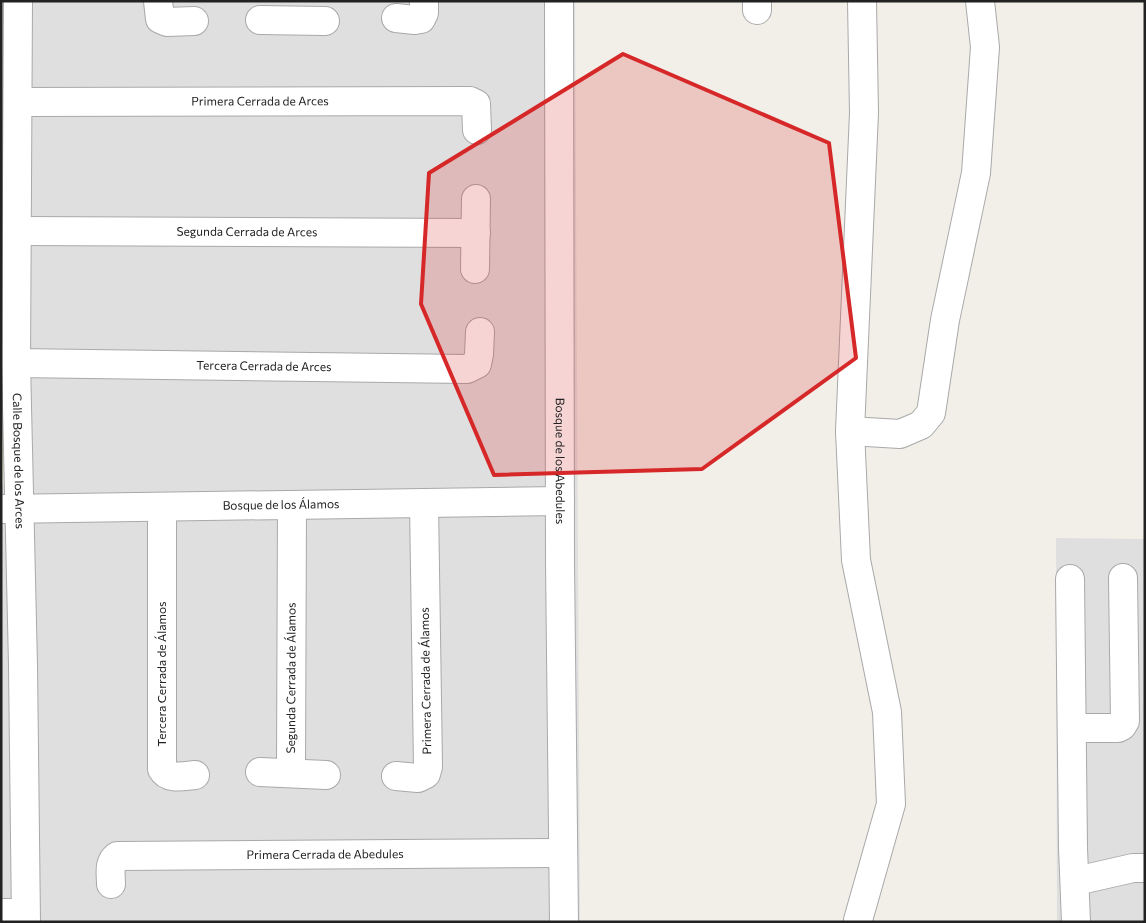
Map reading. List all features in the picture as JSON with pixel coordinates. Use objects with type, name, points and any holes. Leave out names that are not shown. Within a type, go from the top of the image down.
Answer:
[{"type":"street","name":"Calle Bosque de los Arces","points":[[17,916],[23,665],[10,509],[16,363],[9,299],[17,231],[10,156],[18,102],[18,1]]},
{"type":"street","points":[[158,1],[160,19],[167,22],[194,21]]},
{"type":"street","points":[[396,18],[421,19],[424,13],[424,1]]},
{"type":"street","name":"Bosque de los Abedules","points":[[559,1],[560,501],[564,922]]},
{"type":"street","points":[[858,920],[891,804],[886,712],[856,560],[850,431],[864,113],[862,1]]},
{"type":"street","points":[[850,431],[900,434],[921,425],[931,412],[945,320],[976,174],[985,47],[980,1]]},
{"type":"street","points":[[260,20],[291,11],[325,21]]},
{"type":"street","name":"Primera Cerrada de Arces","points":[[18,102],[470,101],[476,104],[477,130]]},
{"type":"street","points":[[475,269],[476,199]]},
{"type":"street","name":"Segunda Cerrada de Arces","points":[[17,231],[476,233]]},
{"type":"street","name":"Tercera Cerrada de Arces","points":[[16,363],[467,369],[477,364],[480,354],[480,332]]},
{"type":"street","name":"Bosque de los Álamos","points":[[10,509],[560,501]]},
{"type":"street","name":"Primera Cerrada de Álamos","points":[[396,776],[418,778],[426,774],[428,766],[424,503]]},
{"type":"street","name":"Segunda Cerrada de Álamos","points":[[291,773],[292,505]]},
{"type":"street","name":"Tercera Cerrada de Álamos","points":[[162,507],[162,769],[165,774],[170,776],[196,775]]},
{"type":"street","points":[[1072,728],[1118,728],[1125,721],[1123,578]]},
{"type":"street","points":[[1070,579],[1073,848],[1076,881],[1076,922]]},
{"type":"street","points":[[260,772],[326,775]]},
{"type":"street","name":"Primera Cerrada de Abedules","points":[[111,884],[110,866],[112,859],[117,856],[563,853]]},
{"type":"street","points":[[1076,881],[1133,868],[1145,868]]},
{"type":"highlighted area","points":[[623,54],[829,143],[856,358],[702,469],[494,475],[421,304],[429,173]]},
{"type":"shaded area","points":[[1,1],[575,1],[580,922],[1,922]]},
{"type":"shaded area","points":[[1,270],[5,270],[3,485],[1,485]]},
{"type":"shaded area","points":[[1056,538],[1145,539],[1145,922],[1057,922]]}]
